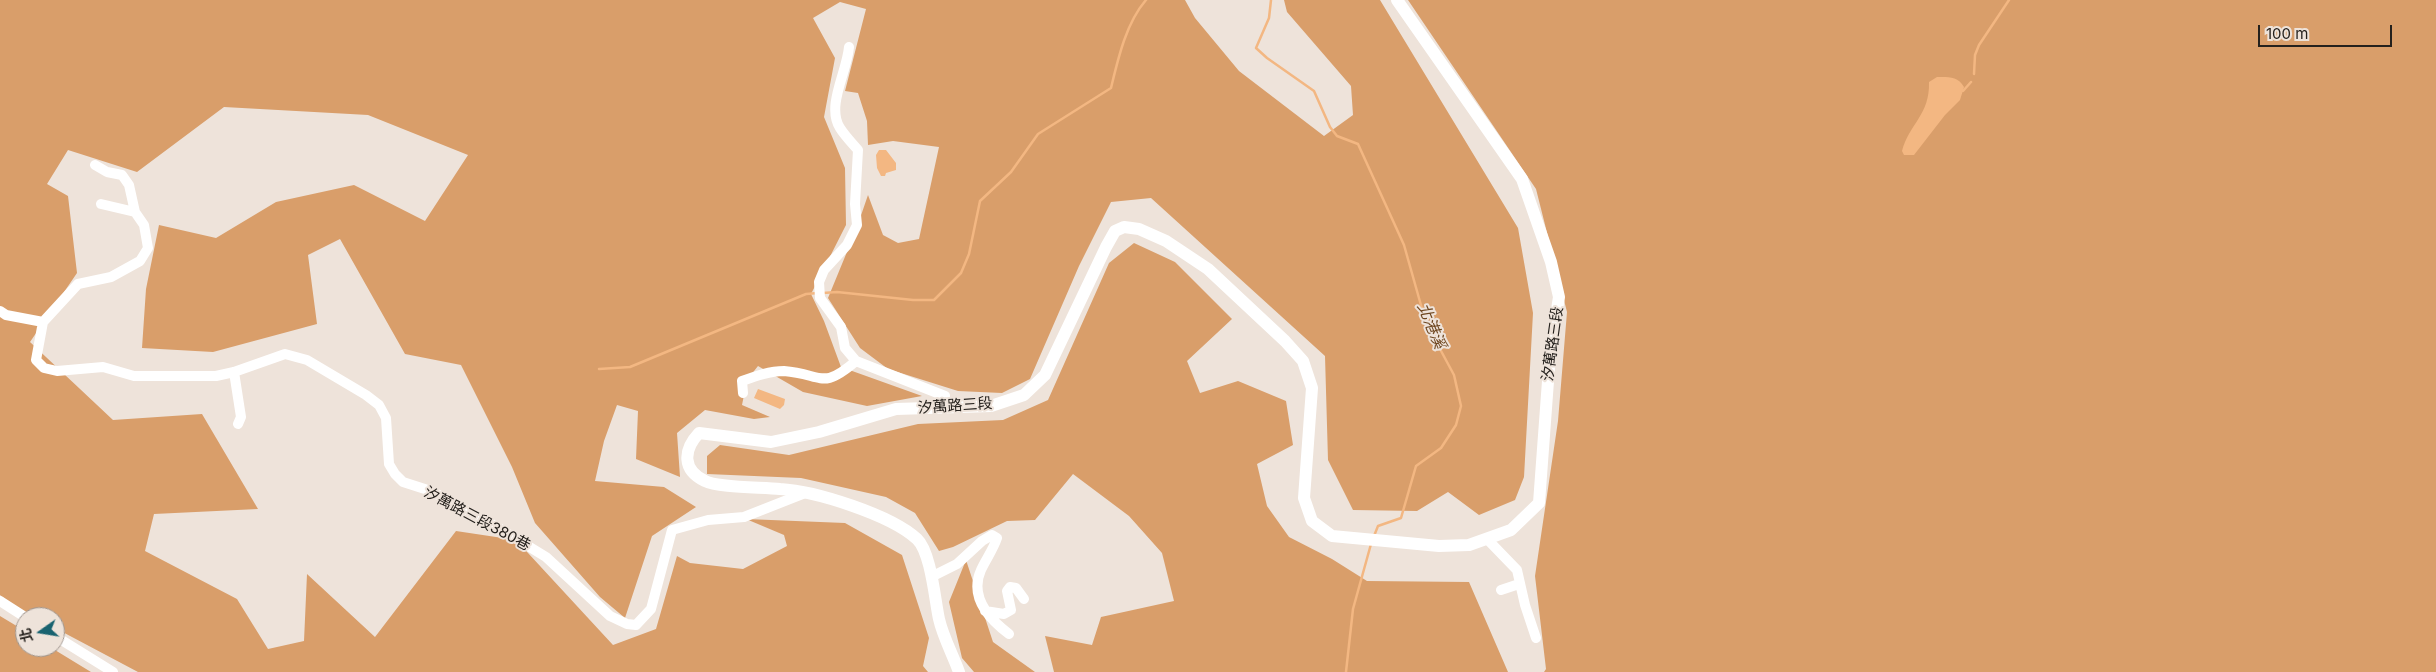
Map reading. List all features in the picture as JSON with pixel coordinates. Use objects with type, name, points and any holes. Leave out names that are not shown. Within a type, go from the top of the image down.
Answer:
[{"type":"street","name":"汐萬路三段","points":[[960,672],[939,621],[932,576],[919,540],[894,523],[861,508],[785,489],[707,482],[692,472],[686,458],[688,447],[699,433],[772,442],[819,432],[896,409],[946,409],[991,406],[1024,395],[1045,375],[1115,230],[1124,227],[1139,229],[1166,241],[1208,269],[1285,341],[1303,362],[1312,388],[1304,498],[1312,521],[1332,536],[1438,546],[1469,545],[1511,530],[1539,503],[1549,364],[1559,297],[1550,262],[1522,179],[1397,0]]},
{"type":"street","points":[[849,47],[848,60],[835,98],[839,126],[858,150],[855,204],[857,225],[847,245],[824,270],[819,282],[820,298],[841,327],[845,348],[856,361],[945,396],[946,409]]},
{"type":"street","points":[[0,311],[6,315],[43,322],[78,284],[111,277],[140,262],[148,248],[148,237],[144,225],[135,212],[129,185],[122,175],[107,172],[96,165]]},
{"type":"street","points":[[101,204],[135,212]]},
{"type":"street","name":"汐萬路三段380巷","points":[[43,322],[36,360],[44,368],[56,371],[103,367],[134,376],[216,376],[234,372],[285,354],[307,360],[366,395],[379,405],[386,418],[389,464],[394,474],[402,482],[430,491],[497,526],[546,556],[610,616],[627,624],[636,625],[652,609],[672,530],[708,520],[744,517],[805,493]]},
{"type":"street","points":[[743,393],[742,381],[768,373],[784,371],[822,379],[831,378],[841,374],[856,361]]},
{"type":"street","points":[[234,372],[241,417],[238,424]]},
{"type":"street","points":[[932,576],[957,564],[982,540],[992,535],[996,538],[980,572],[979,600],[990,620],[1009,634]]},
{"type":"street","points":[[1487,539],[1517,570],[1519,584],[1536,638]]},
{"type":"street","points":[[1501,590],[1519,584]]},
{"type":"street","points":[[985,611],[1004,614],[1011,610],[1008,591],[1010,587],[1016,588],[1024,599]]},
{"type":"street","points":[[0,601],[15,611]]},
{"type":"street","points":[[65,642],[113,672]]},
{"type":"shaded area","points":[[0,0],[1185,0],[1195,18],[1239,71],[1324,136],[1353,115],[1351,86],[1287,12],[1284,0],[1380,0],[1518,228],[1533,313],[1524,477],[1515,500],[1479,515],[1448,492],[1417,511],[1353,510],[1328,460],[1325,356],[1151,198],[1111,202],[1079,266],[1030,379],[1002,393],[958,391],[888,369],[860,348],[828,298],[868,195],[883,235],[898,243],[919,239],[939,147],[893,141],[868,145],[867,121],[858,93],[845,91],[866,9],[840,2],[813,18],[835,58],[824,117],[845,168],[846,225],[811,294],[824,321],[841,367],[922,396],[867,406],[803,392],[758,366],[747,380],[742,405],[770,417],[754,419],[705,410],[677,433],[680,477],[636,459],[638,411],[617,405],[604,441],[595,481],[664,487],[696,507],[652,536],[625,618],[600,597],[535,523],[512,467],[461,365],[405,354],[340,239],[308,255],[317,324],[213,352],[142,348],[146,289],[159,225],[216,238],[276,202],[354,185],[425,221],[468,155],[368,115],[224,107],[137,172],[68,150],[47,184],[68,196],[77,273],[30,342],[113,420],[202,414],[258,509],[154,514],[145,551],[237,599],[268,649],[304,641],[307,574],[375,637],[456,531],[516,540],[613,645],[656,629],[677,556],[690,563],[743,569],[787,546],[784,535],[746,519],[845,523],[902,555],[929,638],[923,666],[928,672],[138,672],[65,633],[65,607],[16,607],[0,595]]},
{"type":"shaded area","points":[[1408,0],[2436,0],[2436,672],[1544,672],[1546,669],[1535,576],[1558,421],[1567,312],[1536,189]]},
{"type":"shaded area","points":[[1937,77],[1952,78],[1962,83],[1964,87],[1960,100],[1945,115],[1914,155],[1904,155],[1902,151],[1905,142],[1926,103],[1929,82]]},
{"type":"shaded area","points":[[879,150],[886,150],[896,163],[896,170],[886,173],[885,176],[881,176],[877,168],[876,155]]},
{"type":"shaded area","points":[[1134,243],[1175,262],[1232,319],[1187,361],[1200,393],[1238,381],[1286,401],[1293,445],[1257,464],[1267,506],[1289,537],[1332,559],[1367,581],[1469,582],[1508,672],[1054,672],[1045,636],[1092,645],[1101,617],[1174,601],[1162,553],[1129,516],[1073,474],[1035,520],[1007,521],[953,547],[939,551],[915,513],[886,497],[801,478],[707,474],[707,456],[720,445],[789,455],[918,424],[1003,420],[1048,400],[1109,263]]},
{"type":"shaded area","points":[[758,389],[785,399],[784,405],[780,409],[754,398]]},
{"type":"shaded area","points":[[966,560],[993,642],[1035,672],[974,672],[962,658],[949,602]]},
{"type":"shaded area","points":[[0,616],[15,625],[15,657],[65,656],[91,672],[0,672]]},
{"type":"waterway","points":[[823,293],[837,292],[913,300],[934,300],[961,273],[969,254],[980,201],[1011,172],[1038,134],[1111,88],[1128,30],[1146,0]]},
{"type":"waterway","name":"北港溪","points":[[1271,0],[1269,18],[1256,48],[1314,91],[1330,127],[1337,136],[1358,144],[1404,245],[1426,323],[1454,375],[1461,406],[1456,425],[1441,448],[1416,466],[1401,518],[1378,526],[1374,536]]},
{"type":"waterway","points":[[1974,74],[1975,55],[1979,45],[2009,0]]},
{"type":"waterway","points":[[1963,91],[1971,82]]},
{"type":"waterway","points":[[599,369],[630,367],[806,294],[818,293]]},
{"type":"waterway","name":"北港溪","points":[[1346,672],[1353,609],[1371,544]]}]
